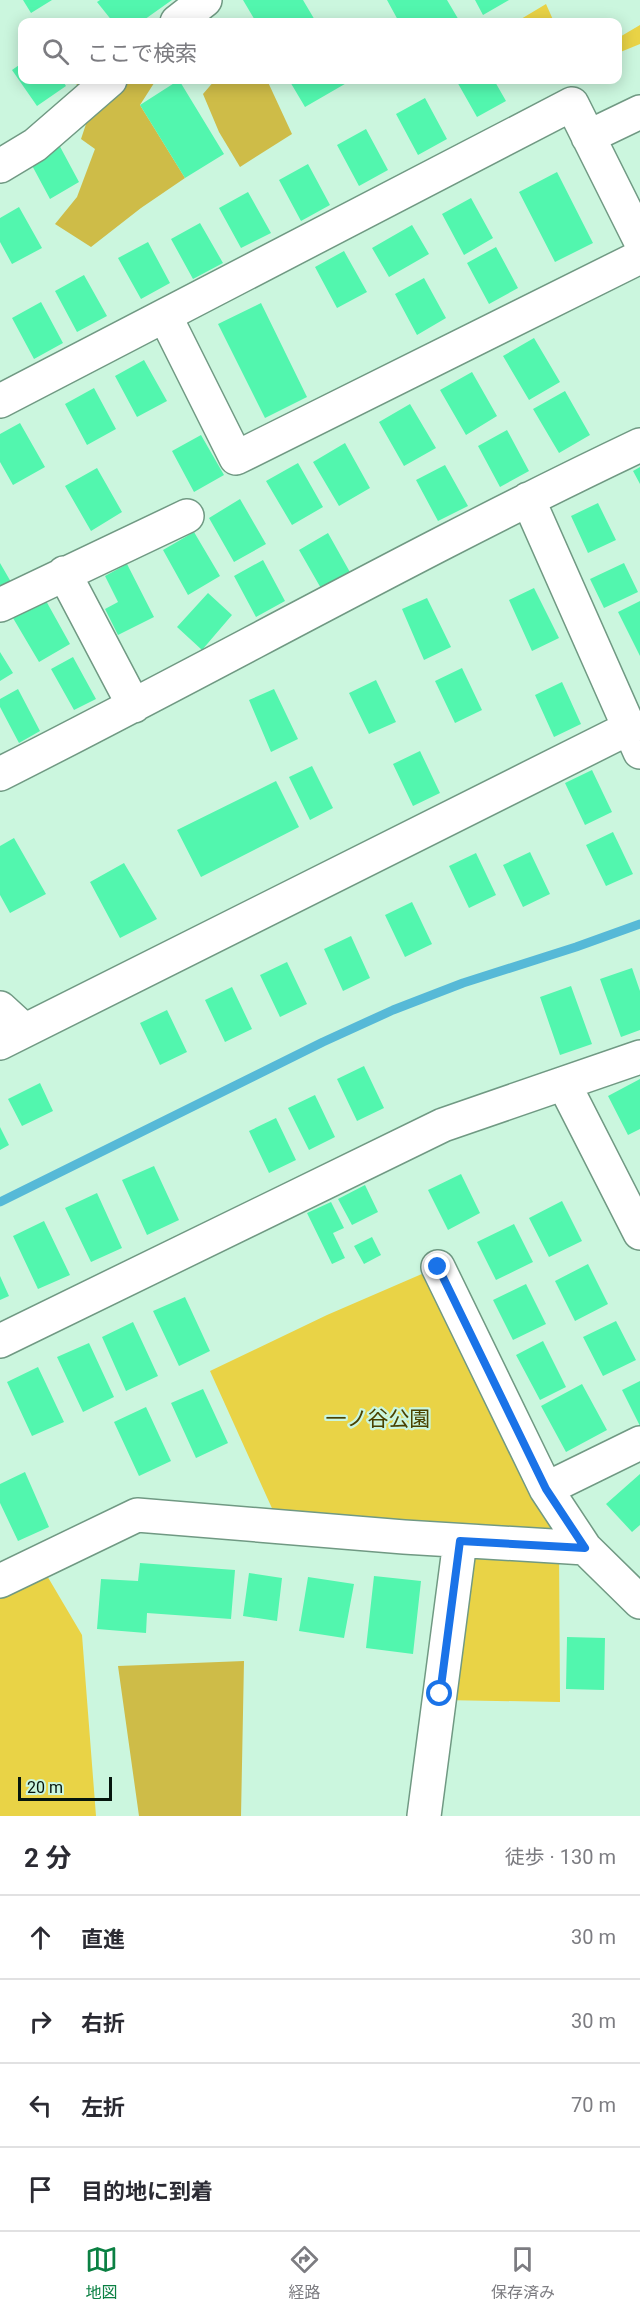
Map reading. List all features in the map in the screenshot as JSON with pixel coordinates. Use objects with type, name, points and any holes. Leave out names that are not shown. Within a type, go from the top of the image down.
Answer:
[{"type":"street","points":[[182,18],[206,0]]},
{"type":"street","points":[[0,166],[34,145],[105,84]]},
{"type":"street","points":[[0,401],[572,104],[640,240]]},
{"type":"street","points":[[588,137],[640,112]]},
{"type":"street","points":[[165,316],[236,458],[640,257]]},
{"type":"street","points":[[0,774],[528,499],[640,445]]},
{"type":"street","points":[[0,1008],[12,1036],[635,740],[528,499]]},
{"type":"street","points":[[0,605],[187,516]]},
{"type":"street","points":[[64,573],[134,706]]},
{"type":"street","points":[[0,1341],[443,1125],[640,1057]]},
{"type":"street","points":[[564,1083],[640,1233]]},
{"type":"street","points":[[438,1267],[546,1489],[585,1548],[640,1602]]},
{"type":"street","points":[[546,1489],[640,1443]]},
{"type":"street","points":[[0,1581],[137,1515],[460,1541],[585,1548]]},
{"type":"street","points":[[424,1816],[460,1541]]},
{"type":"green space","points":[[546,4],[552,18],[523,18]]},
{"type":"green space","points":[[640,25],[640,44],[622,51],[622,36]]},
{"type":"green space","name":"一ノ谷公園","points":[[438,1267],[559,1547],[560,1702],[442,1700],[460,1541],[280,1526],[210,1371],[327,1315]]},
{"type":"green space","points":[[46,1574],[82,1635],[96,1816],[0,1816],[0,1598]]},
{"type":"shaded area","points":[[76,84],[153,84],[140,105],[185,178],[141,208],[91,247],[55,224],[77,197],[95,149],[81,139],[91,109]]},
{"type":"shaded area","points":[[212,84],[269,84],[292,134],[240,167],[219,132],[203,94]]},
{"type":"shaded area","points":[[244,1661],[241,1816],[139,1816],[118,1666]]},
{"type":"building","points":[[23,0],[52,0],[31,13]]},
{"type":"building","points":[[100,0],[172,0],[147,18],[110,18],[97,2]]},
{"type":"building","points":[[243,0],[303,0],[314,18],[254,18]]},
{"type":"building","points":[[387,0],[447,0],[458,18],[397,18]]},
{"type":"building","points":[[475,0],[509,0],[483,15]]},
{"type":"building","points":[[18,66],[18,79],[12,70]]},
{"type":"building","points":[[22,84],[65,84],[66,86],[37,106]]},
{"type":"building","points":[[173,84],[181,84],[224,154],[185,178],[140,105]]},
{"type":"building","points":[[291,84],[345,84],[305,107]]},
{"type":"building","points":[[458,84],[496,84],[506,101],[477,117]]},
{"type":"building","points":[[425,98],[447,139],[418,155],[396,114]]},
{"type":"building","points":[[366,129],[388,170],[359,186],[337,145]]},
{"type":"building","points":[[57,141],[79,182],[50,199],[28,158]]},
{"type":"building","points":[[308,164],[330,205],[301,221],[279,180]]},
{"type":"building","points":[[557,172],[593,243],[555,262],[519,192]]},
{"type":"building","points":[[248,192],[271,233],[241,248],[219,208]]},
{"type":"building","points":[[471,198],[493,238],[464,255],[442,214]]},
{"type":"building","points":[[19,207],[42,248],[12,264],[0,242],[0,218]]},
{"type":"building","points":[[200,223],[223,263],[193,279],[171,239]]},
{"type":"building","points":[[412,225],[429,254],[389,277],[372,248]]},
{"type":"building","points":[[148,242],[170,283],[141,299],[118,258]]},
{"type":"building","points":[[496,247],[518,288],[489,304],[467,263]]},
{"type":"building","points":[[344,251],[367,292],[337,308],[315,267]]},
{"type":"building","points":[[84,275],[107,316],[77,332],[55,291]]},
{"type":"building","points":[[424,278],[446,318],[417,335],[395,294]]},
{"type":"building","points":[[41,302],[63,343],[34,359],[12,318]]},
{"type":"building","points":[[261,303],[307,397],[265,418],[218,324]]},
{"type":"building","points":[[534,338],[560,382],[529,400],[503,356]]},
{"type":"building","points":[[144,360],[167,401],[137,417],[115,376]]},
{"type":"building","points":[[472,372],[497,416],[466,435],[440,390]]},
{"type":"building","points":[[94,388],[116,429],[87,445],[65,404]]},
{"type":"building","points":[[565,391],[590,435],[559,453],[533,409]]},
{"type":"building","points":[[410,404],[436,448],[404,466],[379,422]]},
{"type":"building","points":[[20,423],[45,467],[13,485],[0,462],[0,434]]},
{"type":"building","points":[[507,430],[529,471],[500,487],[478,446]]},
{"type":"building","points":[[201,435],[224,475],[194,492],[172,451]]},
{"type":"building","points":[[345,443],[370,488],[339,506],[313,462]]},
{"type":"building","points":[[298,463],[323,507],[292,525],[266,481]]},
{"type":"building","points":[[445,465],[468,506],[438,521],[416,480]]},
{"type":"building","points":[[640,467],[640,484],[633,471]]},
{"type":"building","points":[[97,468],[122,512],[91,531],[65,486]]},
{"type":"building","points":[[240,499],[266,544],[234,562],[209,518]]},
{"type":"building","points":[[598,503],[616,540],[588,553],[571,516]]},
{"type":"building","points":[[194,532],[220,576],[188,595],[163,550]]},
{"type":"building","points":[[328,533],[351,574],[322,590],[299,550]]},
{"type":"building","points":[[263,560],[285,601],[256,617],[234,576]]},
{"type":"building","points":[[0,563],[11,582],[0,589]]},
{"type":"building","points":[[624,563],[638,592],[604,608],[590,579]]},
{"type":"building","points":[[127,564],[154,617],[118,635],[105,609],[118,602],[105,576]]},
{"type":"building","points":[[534,588],[559,638],[532,651],[509,600]]},
{"type":"building","points":[[208,593],[232,615],[202,650],[177,627]]},
{"type":"building","points":[[427,598],[451,647],[424,660],[402,609]]},
{"type":"building","points":[[45,599],[70,644],[39,662],[13,618]]},
{"type":"building","points":[[640,601],[640,656],[618,612]]},
{"type":"building","points":[[0,652],[13,673],[0,681]]},
{"type":"building","points":[[73,657],[96,699],[74,710],[51,669]]},
{"type":"building","points":[[462,668],[482,710],[455,723],[435,681]]},
{"type":"building","points":[[376,680],[396,722],[369,734],[349,693]]},
{"type":"building","points":[[562,682],[581,724],[554,737],[535,695]]},
{"type":"building","points":[[18,689],[40,731],[19,743],[0,707],[0,699]]},
{"type":"building","points":[[274,689],[298,739],[271,752],[249,700]]},
{"type":"building","points":[[420,751],[440,793],[413,806],[393,764]]},
{"type":"building","points":[[312,766],[333,808],[310,820],[289,777]]},
{"type":"building","points":[[592,770],[612,812],[585,825],[565,783]]},
{"type":"building","points":[[276,781],[299,827],[201,877],[177,830]]},
{"type":"building","points":[[613,832],[633,874],[606,886],[586,845]]},
{"type":"building","points":[[14,838],[46,894],[10,913],[0,895],[0,846]]},
{"type":"building","points":[[530,852],[550,894],[523,907],[503,865]]},
{"type":"building","points":[[476,853],[496,895],[469,908],[449,866]]},
{"type":"building","points":[[124,863],[157,919],[120,938],[90,882]]},
{"type":"building","points":[[412,902],[432,944],[405,957],[385,915]]},
{"type":"building","points":[[351,936],[370,978],[343,991],[324,949]]},
{"type":"building","points":[[287,962],[307,1004],[280,1017],[260,975]]},
{"type":"building","points":[[632,968],[640,991],[640,1030],[621,1037],[600,979]]},
{"type":"building","points":[[571,986],[592,1044],[560,1055],[540,997]]},
{"type":"building","points":[[232,987],[252,1029],[225,1042],[205,1000]]},
{"type":"building","points":[[167,1010],[187,1052],[160,1065],[140,1023]]},
{"type":"building","points":[[364,1066],[384,1108],[357,1121],[337,1079]]},
{"type":"building","points":[[640,1079],[640,1129],[628,1135],[608,1096]]},
{"type":"building","points":[[40,1083],[53,1111],[22,1126],[8,1099]]},
{"type":"building","points":[[315,1095],[335,1137],[309,1150],[288,1108]]},
{"type":"building","points":[[276,1118],[296,1160],[269,1173],[249,1131]]},
{"type":"building","points":[[0,1127],[9,1145],[0,1150]]},
{"type":"building","points":[[154,1166],[179,1220],[147,1235],[122,1180]]},
{"type":"building","points":[[461,1174],[480,1213],[448,1230],[428,1190]]},
{"type":"building","points":[[365,1185],[378,1212],[352,1225],[338,1199]]},
{"type":"building","points":[[97,1193],[122,1248],[91,1262],[65,1208]]},
{"type":"building","points":[[562,1201],[582,1241],[549,1257],[529,1218]]},
{"type":"building","points":[[331,1202],[344,1228],[333,1233],[345,1258],[332,1264],[307,1213]]},
{"type":"building","points":[[44,1221],[70,1275],[38,1289],[13,1236]]},
{"type":"building","points":[[514,1224],[533,1262],[496,1280],[477,1242]]},
{"type":"building","points":[[372,1237],[381,1255],[364,1264],[354,1246]]},
{"type":"building","points":[[588,1264],[608,1304],[575,1321],[555,1281]]},
{"type":"building","points":[[0,1276],[9,1296],[0,1300]]},
{"type":"building","points":[[526,1284],[546,1324],[513,1340],[493,1300]]},
{"type":"building","points":[[185,1297],[210,1351],[179,1366],[153,1311]]},
{"type":"building","points":[[616,1321],[636,1360],[603,1376],[583,1337]]},
{"type":"building","points":[[133,1322],[158,1376],[126,1391],[102,1337]]},
{"type":"building","points":[[543,1341],[566,1387],[540,1400],[516,1355]]},
{"type":"building","points":[[89,1343],[114,1397],[83,1412],[57,1357]]},
{"type":"building","points":[[38,1367],[64,1422],[32,1436],[7,1382]]},
{"type":"building","points":[[640,1381],[640,1426],[622,1390]]},
{"type":"building","points":[[582,1384],[607,1430],[566,1452],[541,1406]]},
{"type":"building","points":[[203,1389],[228,1443],[196,1458],[171,1403]]},
{"type":"building","points":[[146,1407],[171,1461],[139,1476],[114,1422]]},
{"type":"building","points":[[25,1472],[49,1527],[18,1541],[0,1503],[0,1484]]},
{"type":"building","points":[[640,1474],[640,1525],[632,1532],[606,1504]]},
{"type":"building","points":[[140,1563],[235,1570],[231,1619],[147,1613],[146,1633],[97,1629],[101,1579],[138,1581]]},
{"type":"building","points":[[249,1573],[282,1578],[277,1621],[243,1616]]},
{"type":"building","points":[[374,1576],[421,1581],[413,1654],[366,1648]]},
{"type":"building","points":[[308,1577],[354,1584],[344,1638],[299,1631]]},
{"type":"building","points":[[567,1637],[605,1638],[604,1690],[566,1689]]},
{"type":"waterway","points":[[0,1202],[323,1042],[393,1010],[463,983],[640,924]]},
{"type":"route","points":[[438,1267],[546,1489],[585,1548],[460,1541],[440,1694]]}]
